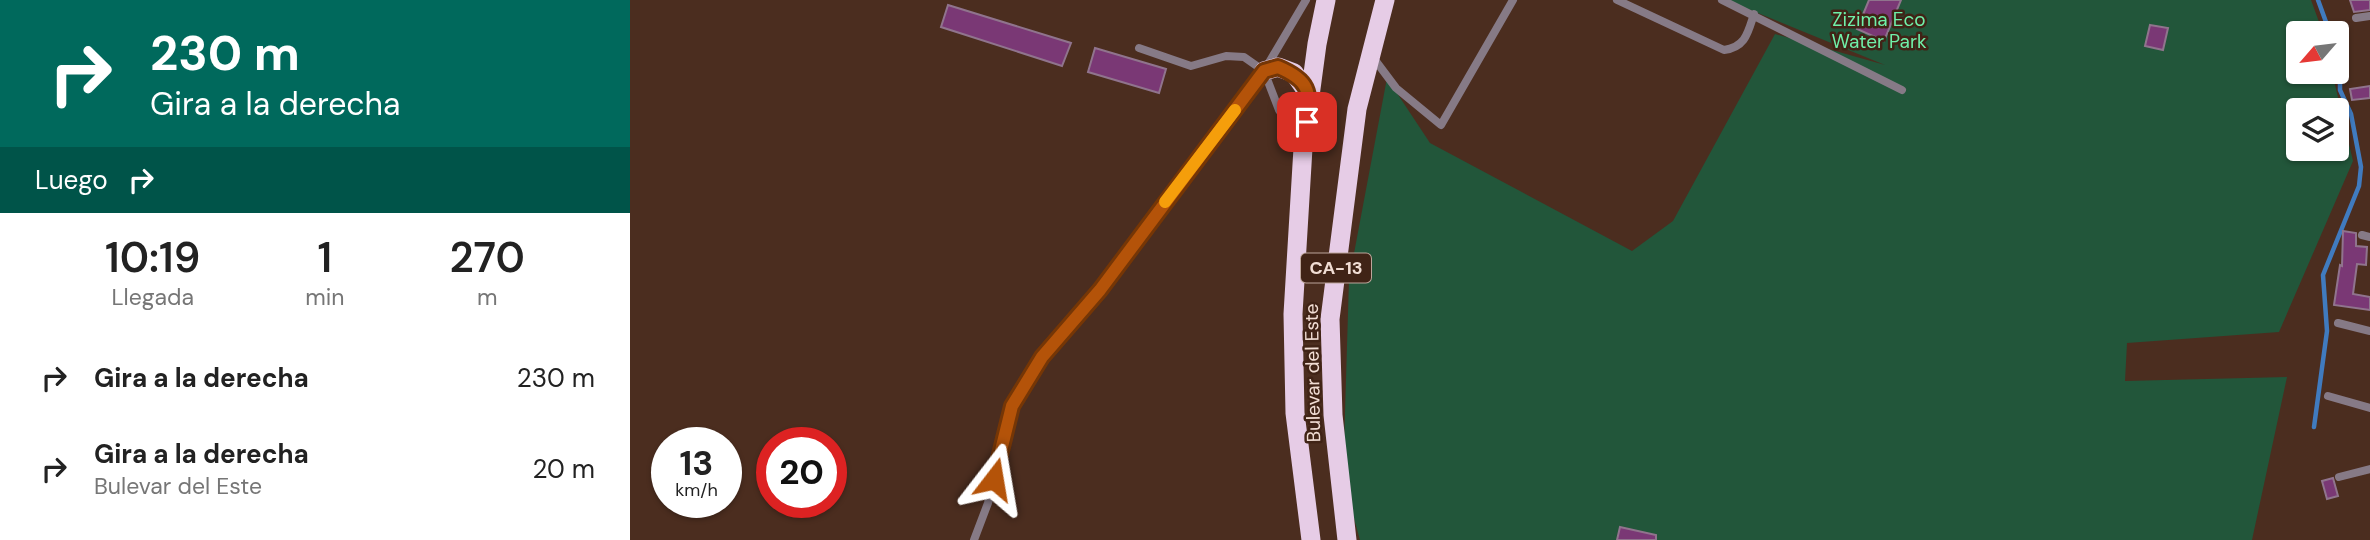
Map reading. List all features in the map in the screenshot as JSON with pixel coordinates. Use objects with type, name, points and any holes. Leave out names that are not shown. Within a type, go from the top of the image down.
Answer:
[{"type":"highway","name":"Bulevar del Este","points":[[1311,540],[1295,413],[1293,327],[1304,148],[1326,0]]},
{"type":"highway","name":"Bulevar del Este","points":[[1348,540],[1333,415],[1330,319],[1357,109],[1385,0]]},
{"type":"highway","points":[[1264,71],[1278,67],[1294,74],[1310,96]]},
{"type":"lane","points":[[974,540],[988,503],[1012,406],[1042,357],[1100,290],[1264,71],[1306,0]]},
{"type":"lane","points":[[1370,53],[1396,88],[1441,125],[1513,0]]},
{"type":"lane","points":[[1617,0],[1724,50],[1734,49],[1745,41],[1754,14]]},
{"type":"lane","points":[[1722,0],[1902,90]]},
{"type":"lane","points":[[2356,18],[2370,16]]},
{"type":"lane","points":[[1139,48],[1192,66],[1226,56],[1244,57],[1264,71],[1279,110],[1304,148]]},
{"type":"lane","points":[[2338,323],[2370,331]]},
{"type":"lane","points":[[2328,397],[2370,408]]},
{"type":"lane","points":[[2339,477],[2370,469]]},
{"type":"green space","name":"Zizima Eco Water Park","points":[[1726,0],[2311,0],[2319,21],[2286,21],[2286,84],[2335,84],[2338,98],[2286,98],[2286,161],[2349,161],[2349,144],[2353,161],[2279,332],[2127,343],[2125,381],[2287,377],[2252,540],[1360,540],[1343,479],[1349,280],[1387,78],[1430,143],[1632,251],[1673,221],[1775,34],[1885,65]]},
{"type":"building","points":[[1869,0],[1901,0],[1884,41],[1857,29]]},
{"type":"building","points":[[2350,0],[2370,0],[2370,10],[2354,12]]},
{"type":"building","points":[[948,5],[1071,43],[1062,66],[941,27]]},
{"type":"building","points":[[2150,25],[2168,28],[2163,50],[2145,46]]},
{"type":"building","points":[[1095,48],[1166,69],[1159,93],[1088,72]]},
{"type":"building","points":[[2370,86],[2370,98],[2352,100],[2350,89]]},
{"type":"building","points":[[2343,231],[2356,233],[2356,246],[2367,247],[2366,265],[2357,264],[2353,294],[2370,297],[2370,310],[2334,305],[2340,265],[2342,266]]},
{"type":"building","points":[[2333,478],[2338,496],[2327,499],[2322,481]]},
{"type":"building","points":[[1620,527],[1656,535],[1656,540],[1617,540]]},
{"type":"waterway","points":[[2318,0],[2326,21]]},
{"type":"waterway","points":[[2314,427],[2327,331],[2323,275],[2359,186],[2361,167],[2351,114],[2340,84]]},
{"type":"slow traffic","points":[[1165,202],[1235,110]]},
{"type":"route","points":[[994,479],[1012,406],[1042,357],[1100,290],[1264,71],[1278,67],[1300,79],[1310,96],[1307,122]]}]
